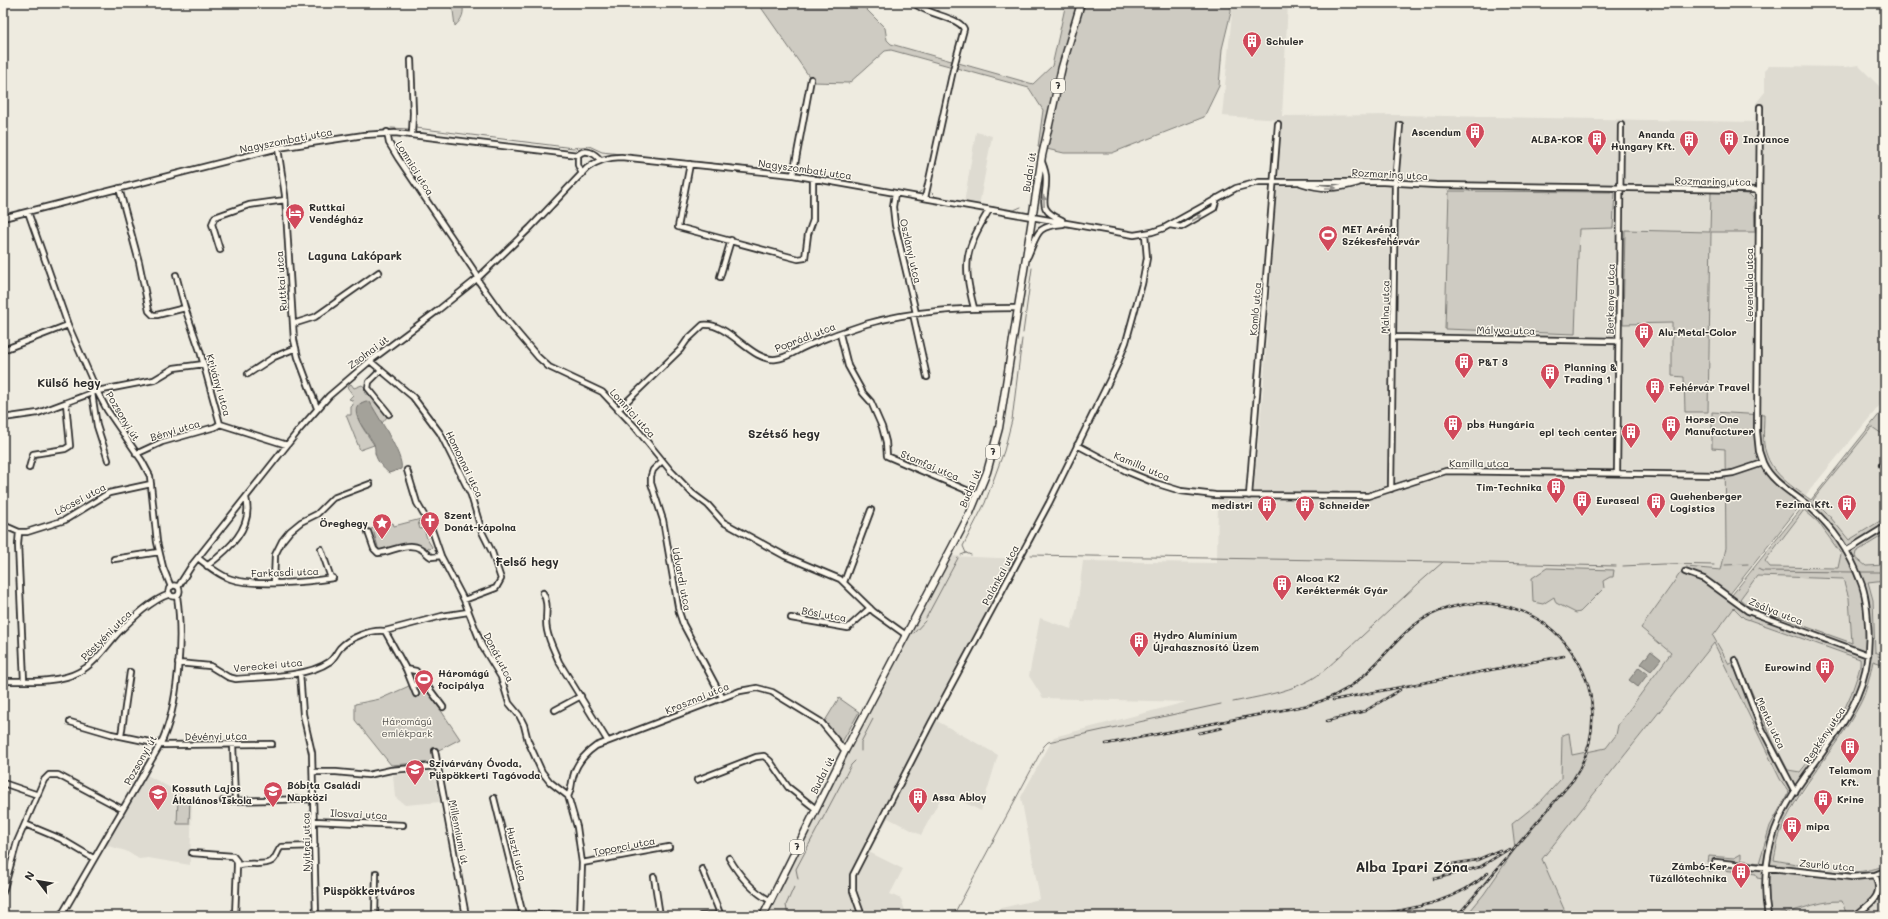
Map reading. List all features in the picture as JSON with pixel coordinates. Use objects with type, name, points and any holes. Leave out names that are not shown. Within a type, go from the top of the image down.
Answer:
[{"type":"main road","name":"Budai út","points":[[763,916],[845,751],[978,495],[989,467],[999,428],[1041,158],[1061,74],[1081,3]]},
{"type":"street","points":[[914,3],[928,13],[959,22],[964,28],[953,70],[926,198]]},
{"type":"street","points":[[411,60],[413,114],[412,134]]},
{"type":"street","points":[[793,175],[811,79]]},
{"type":"street","name":"Levendula utca","points":[[1760,107],[1757,432],[1762,463]]},
{"type":"street","name":"Komló utca","points":[[1249,496],[1275,182],[1278,124]]},
{"type":"street","name":"Málna utca","points":[[1391,490],[1396,183],[1400,125]]},
{"type":"street","name":"Berkenye utca","points":[[1617,473],[1621,125]]},
{"type":"street","name":"Nagyszombati utca","points":[[3,218],[278,148],[387,132],[578,155],[583,152],[591,153],[596,154],[600,160],[621,157],[793,175],[1032,217]]},
{"type":"street","name":"Lomnici utca","points":[[387,132],[389,143],[398,158],[504,317],[542,361],[550,367],[598,389],[635,427],[662,461],[686,487],[727,525],[785,556],[827,573],[844,582],[870,608],[906,635]]},
{"type":"street","name":"Ruttkai utca","points":[[278,148],[285,200],[293,324],[296,348],[317,408]]},
{"type":"street","points":[[578,155],[578,165],[582,174]]},
{"type":"street","points":[[1041,158],[1046,178],[1043,201],[1044,208],[1052,216],[1071,224]]},
{"type":"street","name":"Zsolnai út","points":[[178,587],[198,558],[317,408],[340,385],[478,278],[526,233],[582,174],[600,160]]},
{"type":"street","points":[[690,164],[678,227],[731,240],[792,258],[805,258],[807,238],[813,220],[813,178]]},
{"type":"street","points":[[1032,217],[1130,234],[1145,234],[1170,225],[1217,198],[1245,185],[1275,182]]},
{"type":"street","name":"Rozmaring utca","points":[[1275,182],[1298,182],[1315,188],[1341,188],[1363,182],[1621,189],[1755,190],[1759,193]]},
{"type":"street","points":[[119,188],[139,262],[149,311],[153,315],[157,315],[185,308]]},
{"type":"street","name":"Oszlányi utca","points":[[895,193],[895,225],[915,313],[927,377]]},
{"type":"street","points":[[1170,225],[1181,228],[1214,208],[1217,198]]},
{"type":"street","points":[[220,250],[212,224],[215,217],[249,205],[285,200]]},
{"type":"street","points":[[974,308],[966,276],[968,254],[974,235],[989,210]]},
{"type":"street","name":"Pozsonyi út","points":[[28,212],[68,325],[95,392],[145,466],[150,476],[159,552],[171,587]]},
{"type":"street","points":[[1024,265],[1037,235],[1042,229],[1052,224],[1071,224]]},
{"type":"street","name":"Palánkai utca","points":[[862,916],[854,896],[852,886],[855,871],[1049,503],[1111,379],[1126,342],[1145,268],[1147,253],[1145,234]]},
{"type":"street","points":[[720,277],[731,240]]},
{"type":"street","points":[[293,324],[315,317],[379,272]]},
{"type":"street","name":"Kriványi utca","points":[[176,275],[185,308],[204,364],[220,424],[287,445]]},
{"type":"street","name":"Poprádi utca","points":[[618,410],[680,350],[687,340],[703,325],[716,328],[757,353],[772,359],[784,358],[808,345],[867,324],[915,313],[974,308],[1017,308]]},
{"type":"street","points":[[3,350],[68,325]]},
{"type":"street","name":"Stomfai utca","points":[[840,334],[848,366],[871,402],[882,427],[886,442],[887,456],[978,495]]},
{"type":"street","name":"Mályva utca","points":[[1393,337],[1618,341]]},
{"type":"street","points":[[248,374],[274,357],[296,348]]},
{"type":"street","name":"Homonnai utca","points":[[370,361],[420,404],[440,433],[471,495],[482,532],[497,565],[501,579],[496,588],[464,600]]},
{"type":"street","points":[[3,418],[32,414],[95,392],[154,380],[174,368],[204,364]]},
{"type":"street","points":[[381,370],[369,382],[368,388],[389,414]]},
{"type":"street","points":[[95,392],[97,426],[108,460]]},
{"type":"street","points":[[29,468],[33,454],[65,449],[70,446],[66,403]]},
{"type":"street","name":"Bényi utca","points":[[136,454],[162,442],[215,427],[220,424]]},
{"type":"street","name":"Kamilla utca","points":[[1077,445],[1138,476],[1173,489],[1207,495],[1359,497],[1377,495],[1446,471],[1728,474],[1762,463]]},
{"type":"street","name":"Udvardi utca","points":[[662,461],[651,476],[662,520],[679,612],[683,624],[722,697]]},
{"type":"street","name":"Repkény utca","points":[[1762,463],[1775,480],[1805,503],[1831,529],[1846,551],[1858,573],[1865,595],[1869,632],[1868,655],[1860,689],[1848,715],[1795,792],[1776,828],[1766,869],[1768,916]]},
{"type":"street","name":"Donát utca","points":[[407,470],[417,503],[431,527],[441,556],[464,600],[485,652],[501,677],[511,708],[519,715],[524,725],[528,741],[542,772],[550,782],[568,796]]},
{"type":"street","name":"Lőcsei utca","points":[[19,532],[27,532],[65,520],[109,493],[151,484]]},
{"type":"street","points":[[274,583],[275,555],[282,540],[290,531],[301,522],[317,514],[333,498],[370,484]]},
{"type":"street","points":[[207,566],[229,548],[238,537],[246,515],[246,498]]},
{"type":"street","points":[[844,582],[871,510]]},
{"type":"street","points":[[3,526],[19,532],[18,544],[24,681]]},
{"type":"street","points":[[1846,551],[1885,527]]},
{"type":"street","points":[[368,532],[374,550],[378,553],[398,548],[414,547],[421,549],[431,557],[441,556]]},
{"type":"street","name":"Farkasdi utca","points":[[198,558],[207,566],[224,576],[237,581],[274,583],[332,578],[321,549]]},
{"type":"street","points":[[114,559],[159,552]]},
{"type":"street","name":"Zsálya utca","points":[[1685,572],[1704,579],[1748,611],[1868,655]]},
{"type":"street","points":[[171,587],[178,587],[180,593],[177,596],[172,596],[169,590],[171,587]]},
{"type":"street","points":[[543,593],[547,604],[546,624],[549,638],[560,662],[607,740]]},
{"type":"street","name":"Pöstyéni utca","points":[[3,681],[24,681],[66,676],[84,669],[94,661],[122,629],[154,602],[170,594]]},
{"type":"street","name":"Pozsonyi út","points":[[61,915],[160,745],[171,717],[178,663],[180,628],[177,596]]},
{"type":"street","name":"Bősi utca","points":[[792,618],[848,628],[870,608]]},
{"type":"street","name":"Vereckei utca","points":[[178,663],[210,666],[224,675],[236,679],[300,673],[328,663],[345,644],[364,634],[373,631],[385,631],[442,616],[468,612]]},
{"type":"street","points":[[385,631],[406,669],[416,694]]},
{"type":"street","name":"Menta utca","points":[[1735,660],[1760,725],[1795,792]]},
{"type":"street","points":[[406,669],[416,671],[443,707]]},
{"type":"street","points":[[121,736],[130,672]]},
{"type":"street","name":"Nyitrai utca","points":[[300,673],[303,714],[312,753],[316,916]]},
{"type":"street","points":[[413,686],[425,682]]},
{"type":"street","name":"Krasznai utca","points":[[568,796],[572,789],[572,778],[581,761],[591,750],[607,740],[635,732],[722,697],[740,691],[757,688],[768,690],[820,721],[845,751]]},
{"type":"street","points":[[555,710],[581,696]]},
{"type":"street","name":"Dévényi utca","points":[[70,722],[121,736],[168,746],[272,744]]},
{"type":"street","points":[[233,744],[235,800]]},
{"type":"street","name":"Millenniumi út","points":[[434,751],[466,916]]},
{"type":"street","points":[[697,780],[756,757],[764,756],[770,760],[788,786],[816,809]]},
{"type":"street","points":[[313,772],[336,772],[368,775],[391,770],[437,766]]},
{"type":"street","points":[[3,892],[17,842],[46,777],[55,774],[122,809]]},
{"type":"street","points":[[3,783],[38,795]]},
{"type":"street","points":[[568,796],[577,827],[582,863],[580,916]]},
{"type":"street","name":"Huszti utca","points":[[494,798],[523,915]]},
{"type":"street","points":[[223,801],[314,799]]},
{"type":"street","name":"Ilosvai utca","points":[[314,822],[402,825]]},
{"type":"street","points":[[25,824],[61,839],[93,858]]},
{"type":"street","points":[[237,866],[244,863],[268,862],[274,859],[281,847],[314,846]]},
{"type":"street","name":"Toporci utca","points":[[582,863],[669,847]]},
{"type":"street","points":[[192,853],[233,856],[237,861],[235,916]]},
{"type":"street","points":[[729,858],[740,876],[760,895],[771,902]]},
{"type":"street","name":"Zsurló utca","points":[[1716,862],[1766,869],[1852,877],[1875,875],[1885,871]]},
{"type":"street","points":[[701,916],[721,916],[702,869]]},
{"type":"street","points":[[375,916],[376,873]]},
{"type":"street","points":[[1875,875],[1879,888],[1885,893]]},
{"type":"street","points":[[654,877],[660,916]]},
{"type":"street","points":[[1855,916],[1876,897],[1879,888]]},
{"type":"street","points":[[503,916],[571,915],[580,910]]},
{"type":"street","points":[[61,915],[80,916]]},
{"type":"shaded area","points":[[1233,3],[1288,3],[1282,116],[1397,115],[1754,122],[1756,103],[1765,92],[1765,70],[1769,66],[1846,67],[1858,65],[1885,92],[1885,399],[1805,496],[1777,473],[1766,453],[1764,436],[1725,448],[1726,548],[1721,570],[1686,567],[1685,573],[1681,572],[1641,628],[1671,653],[1618,725],[1616,735],[1606,748],[1572,756],[1569,733],[1562,735],[1561,779],[1542,800],[1512,824],[1515,849],[1484,894],[1466,916],[999,916],[997,909],[1040,899],[1021,797],[1054,737],[1186,702],[1043,698],[1029,676],[1040,618],[1071,629],[1077,608],[1083,561],[1217,563],[1218,499],[1253,499],[1264,380],[1281,120],[1222,116]],"holes":[[[1615,192],[1613,228],[1579,229]],[[1754,199],[1711,232],[1708,412],[1685,412],[1684,377],[1672,376],[1672,323],[1710,232]],[[1614,570],[1610,577],[1603,581],[1556,603],[1554,597]]]},
{"type":"shaded area","points":[[976,132],[992,136],[979,206],[964,203]]},
{"type":"shaded area","points":[[366,401],[370,402],[395,446],[399,455],[401,469],[389,473],[382,467],[377,459],[374,444],[359,421],[357,415],[356,409],[359,404]]},
{"type":"shaded area","points":[[1872,427],[1885,436],[1885,462],[1880,467],[1885,471],[1885,519],[1849,540],[1826,512],[1813,500]]},
{"type":"shaded area","points":[[1804,510],[1818,522],[1841,555],[1838,568],[1770,567],[1765,561]]},
{"type":"shaded area","points":[[1885,534],[1885,565],[1866,566],[1855,557],[1856,552]]},
{"type":"shaded area","points":[[950,556],[1022,559],[937,721],[998,755],[981,811],[944,792],[921,835],[888,818],[869,852],[903,869],[890,894],[901,899],[907,916],[765,916]]},
{"type":"shaded area","points":[[1757,576],[1843,579],[1849,598],[1852,644],[1748,606],[1740,599]]},
{"type":"shaded area","points":[[1885,580],[1885,656],[1875,652],[1873,600],[1868,581]]},
{"type":"shaded area","points":[[1734,608],[1744,618],[1860,659],[1861,665],[1854,688],[1842,715],[1799,772],[1789,770],[1773,741],[1738,660],[1729,664],[1713,635]]},
{"type":"shaded area","points":[[1714,643],[1780,779],[1790,792],[1770,826],[1759,863],[1741,860],[1741,854],[1734,858],[1709,856],[1715,869],[1757,874],[1757,878],[1763,879],[1764,916],[1567,916],[1542,859]]},
{"type":"shaded area","points":[[1651,651],[1661,659],[1651,671],[1641,664]]},
{"type":"shaded area","points":[[1873,661],[1885,665],[1885,865],[1873,870],[1835,871],[1808,869],[1774,861],[1780,835],[1786,820],[1866,691]]},
{"type":"shaded area","points":[[1639,667],[1648,674],[1638,687],[1629,680]]},
{"type":"shaded area","name":"Szivárvány Óvoda, Püspökkerti Tagóvoda","points":[[433,771],[440,802],[405,805],[395,797],[393,775]]},
{"type":"shaded area","name":"Kossuth Lajos Általános Iskola","points":[[147,775],[192,800],[190,865],[148,858],[139,859],[126,851],[105,845]]},
{"type":"shaded area","points":[[1879,899],[1885,903],[1885,916],[1860,916]]},
{"type":"shaded area","points":[[1830,901],[1842,901],[1848,915],[1774,916]]},
{"type":"green space","points":[[452,3],[462,3],[463,7],[462,16],[455,26]]},
{"type":"green space","points":[[758,3],[860,3],[885,28],[887,40],[891,44],[1033,84],[1052,66],[1066,3],[1231,3],[1231,12],[1222,49],[1219,86],[1204,117],[1112,153],[1064,153],[1038,147],[1043,110],[1029,88],[891,50],[885,51],[849,83],[813,82]]},
{"type":"green space","points":[[1449,191],[1615,192],[1613,228],[1579,229],[1575,334],[1445,329]]},
{"type":"green space","points":[[1711,192],[1749,194],[1754,199],[1755,232],[1711,232],[1708,412],[1685,412],[1684,377],[1672,376],[1672,323],[1623,324],[1625,230],[1710,232]]},
{"type":"green space","points":[[351,384],[354,388],[362,385],[367,389],[365,394],[370,394],[385,410],[387,417],[382,423],[380,423],[370,402],[361,403],[357,413],[358,419],[374,445],[360,450],[346,415],[351,415],[351,407],[353,405],[352,400],[349,399],[353,395],[347,387]]},
{"type":"green space","points":[[1885,407],[1885,436],[1872,427],[1813,500],[1826,512],[1849,540],[1885,518],[1885,534],[1856,552],[1855,557],[1866,566],[1885,565],[1885,580],[1868,582],[1873,600],[1875,652],[1885,656],[1885,665],[1873,661],[1860,704],[1851,721],[1807,784],[1788,816],[1780,834],[1774,860],[1807,866],[1809,869],[1838,872],[1867,871],[1885,865],[1885,903],[1879,899],[1860,916],[1847,916],[1842,901],[1832,901],[1783,914],[1764,916],[1763,879],[1757,878],[1756,874],[1715,869],[1709,872],[1707,868],[1709,856],[1734,858],[1741,854],[1741,860],[1759,863],[1770,826],[1789,792],[1780,779],[1714,643],[1542,859],[1567,916],[1466,916],[1484,894],[1515,849],[1512,824],[1542,800],[1561,779],[1562,735],[1569,733],[1572,755],[1606,748],[1616,735],[1618,725],[1671,653],[1641,628],[1681,572],[1685,573],[1686,567],[1721,570],[1726,548],[1725,449],[1712,448],[1712,412],[1764,415],[1764,444],[1769,461],[1784,480],[1811,500]],"holes":[[[1799,507],[1801,509],[1728,600],[1726,599]],[[1804,510],[1818,522],[1841,554],[1838,568],[1770,567],[1765,561]],[[1757,576],[1843,579],[1849,598],[1852,643],[1748,606],[1740,599]],[[1734,608],[1744,618],[1860,659],[1858,672],[1846,706],[1832,729],[1800,772],[1788,770],[1773,741],[1738,660],[1729,664],[1713,636]]]},
{"type":"green space","points":[[421,519],[418,522],[420,529],[424,528],[427,539],[432,547],[430,549],[415,545],[377,550],[371,536],[371,529],[393,523],[394,526]]},
{"type":"green space","points":[[1547,568],[1614,570],[1613,577],[1603,581],[1604,588],[1580,612],[1576,613],[1556,603],[1554,597],[1543,604],[1533,602],[1532,578]]},
{"type":"green space","name":"Háromágú emlékpark","points":[[424,685],[460,739],[433,753],[434,762],[391,765],[355,720],[355,704],[380,699],[409,686]]},
{"type":"green space","points":[[839,698],[859,712],[841,744],[825,721]]},
{"type":"green space","points":[[178,800],[190,800],[189,824],[177,824]]},
{"type":"waterway","points":[[391,128],[409,129]]},
{"type":"waterway","points":[[416,128],[573,148],[589,146],[602,152],[686,161]]},
{"type":"waterway","points":[[689,161],[788,171]]},
{"type":"waterway","points":[[798,173],[917,194],[921,191]]},
{"type":"waterway","points":[[932,193],[936,197],[964,203]]},
{"type":"waterway","points":[[979,205],[1014,210],[1021,207]]},
{"type":"waterway","points":[[1023,333],[1032,268]]},
{"type":"waterway","points":[[971,555],[966,553],[963,546],[985,503],[1004,451],[1012,420],[1022,339]]},
{"type":"waterway","points":[[374,533],[378,547]]},
{"type":"waterway","points":[[961,555],[966,553]]},
{"type":"waterway","points":[[1031,555],[1442,562]]},
{"type":"waterway","points":[[926,618],[958,558]]},
{"type":"waterway","points":[[1233,702],[1289,689],[1312,679],[1323,671],[1443,562],[1616,566]]},
{"type":"waterway","points":[[1623,566],[1663,564],[1714,565]]},
{"type":"waterway","points":[[1725,565],[1748,564]]},
{"type":"waterway","points":[[1758,569],[1762,571],[1854,572]]},
{"type":"waterway","points":[[1861,572],[1885,572]]},
{"type":"waterway","points":[[914,633],[925,621]]},
{"type":"waterway","points":[[1878,656],[1885,658]]},
{"type":"waterway","points":[[953,916],[1044,746],[1048,742],[1221,704]]},
{"type":"waterway","points":[[861,751],[861,742],[873,719]]},
{"type":"waterway","points":[[798,879],[796,869],[851,765],[855,761]]},
{"type":"waterway","points":[[393,766],[431,763]]},
{"type":"waterway","points":[[788,916],[786,905],[794,887]]},
{"type":"railway","points":[[1106,744],[1309,705],[1327,699],[1350,687],[1367,673],[1408,631],[1432,614],[1448,608],[1485,603],[1519,610],[1548,626],[1570,650],[1586,679],[1592,712],[1588,746],[1573,780],[1457,916]]},
{"type":"railway","points":[[1333,700],[1564,656]]},
{"type":"railway","points":[[1327,721],[1365,711],[1400,690]]},
{"type":"railway","points":[[1199,733],[1222,728]]},
{"type":"railway","points":[[1434,879],[1480,867],[1509,849]]},
{"type":"railway","points":[[1446,865],[1477,860],[1500,850]]},
{"type":"railway","points":[[1370,916],[1418,907],[1448,898],[1475,883],[1488,873]]},
{"type":"place","name":"Schuler","points":[[1252,58]]},
{"type":"place","name":"Ascendum","points":[[1475,149]]},
{"type":"place","name":"ALBA-KOR","points":[[1597,156]]},
{"type":"place","name":"Inovance","points":[[1729,156]]},
{"type":"place","name":"Ananda Hungary Kft.","points":[[1689,157]]},
{"type":"place","name":"Ruttkai Vendégház","points":[[295,230]]},
{"type":"place","name":"MET Aréna Székesfehérvár","points":[[1328,252]]},
{"type":"place","name":"Alu-Metal-Color","points":[[1644,349]]},
{"type":"place","name":"P&T 3","points":[[1464,379]]},
{"type":"place","name":"Planning & Trading 1","points":[[1550,390]]},
{"type":"place","name":"Fehérvár Travel","points":[[1655,404]]},
{"type":"place","name":"pbs Hungária","points":[[1453,441]]},
{"type":"place","name":"Horse One Manufacturer","points":[[1671,442]]},
{"type":"place","name":"epl tech center","points":[[1631,449]]},
{"type":"place","name":"Tim-Technika","points":[[1556,504]]},
{"type":"place","name":"Euraseal","points":[[1582,517]]},
{"type":"place","name":"Quehenberger Logistics","points":[[1656,519]]},
{"type":"place","name":"Fezima Kft.","points":[[1847,521]]},
{"type":"place","name":"medistri","points":[[1267,522]]},
{"type":"place","name":"Schneider","points":[[1305,522]]},
{"type":"place","name":"Szent Donát-kápolna","points":[[430,538]]},
{"type":"place","name":"Öreghegy","points":[[382,540]]},
{"type":"place","name":"Alcoa K2 Keréktermék Gyár","points":[[1282,601]]},
{"type":"place","name":"Hydro Alumínium Újrahasznosító Üzem","points":[[1139,658]]},
{"type":"place","name":"Eurowind","points":[[1825,684]]},
{"type":"place","name":"Háromágú focipálya","points":[[424,696]]},
{"type":"place","name":"Telamom Kft.","points":[[1850,764]]},
{"type":"place","name":"Szivárvány Óvoda, Püspökkerti Tagóvoda","points":[[415,786]]},
{"type":"place","name":"Bóbita Családi Napközi","points":[[273,808]]},
{"type":"place","name":"Kossuth Lajos Általános Iskola","points":[[158,811]]},
{"type":"place","name":"Assa Abloy","points":[[918,814]]},
{"type":"place","name":"Krine","points":[[1823,816]]},
{"type":"place","name":"mipa","points":[[1792,843]]},
{"type":"place","name":"Zámbó-Ker Tűzállótechnika","points":[[1741,889]]},
{"type":"district","name":"Laguna Lakópark","points":[[355,256]]},
{"type":"district","name":"Külső hegy","points":[[69,383]]},
{"type":"district","name":"Szétső hegy","points":[[784,434]]},
{"type":"district","name":"Felső hegy","points":[[527,562]]},
{"type":"district","name":"Alba Ipari Zóna","points":[[1412,867]]},
{"type":"district","name":"Püspökkertváros","points":[[369,891]]}]
